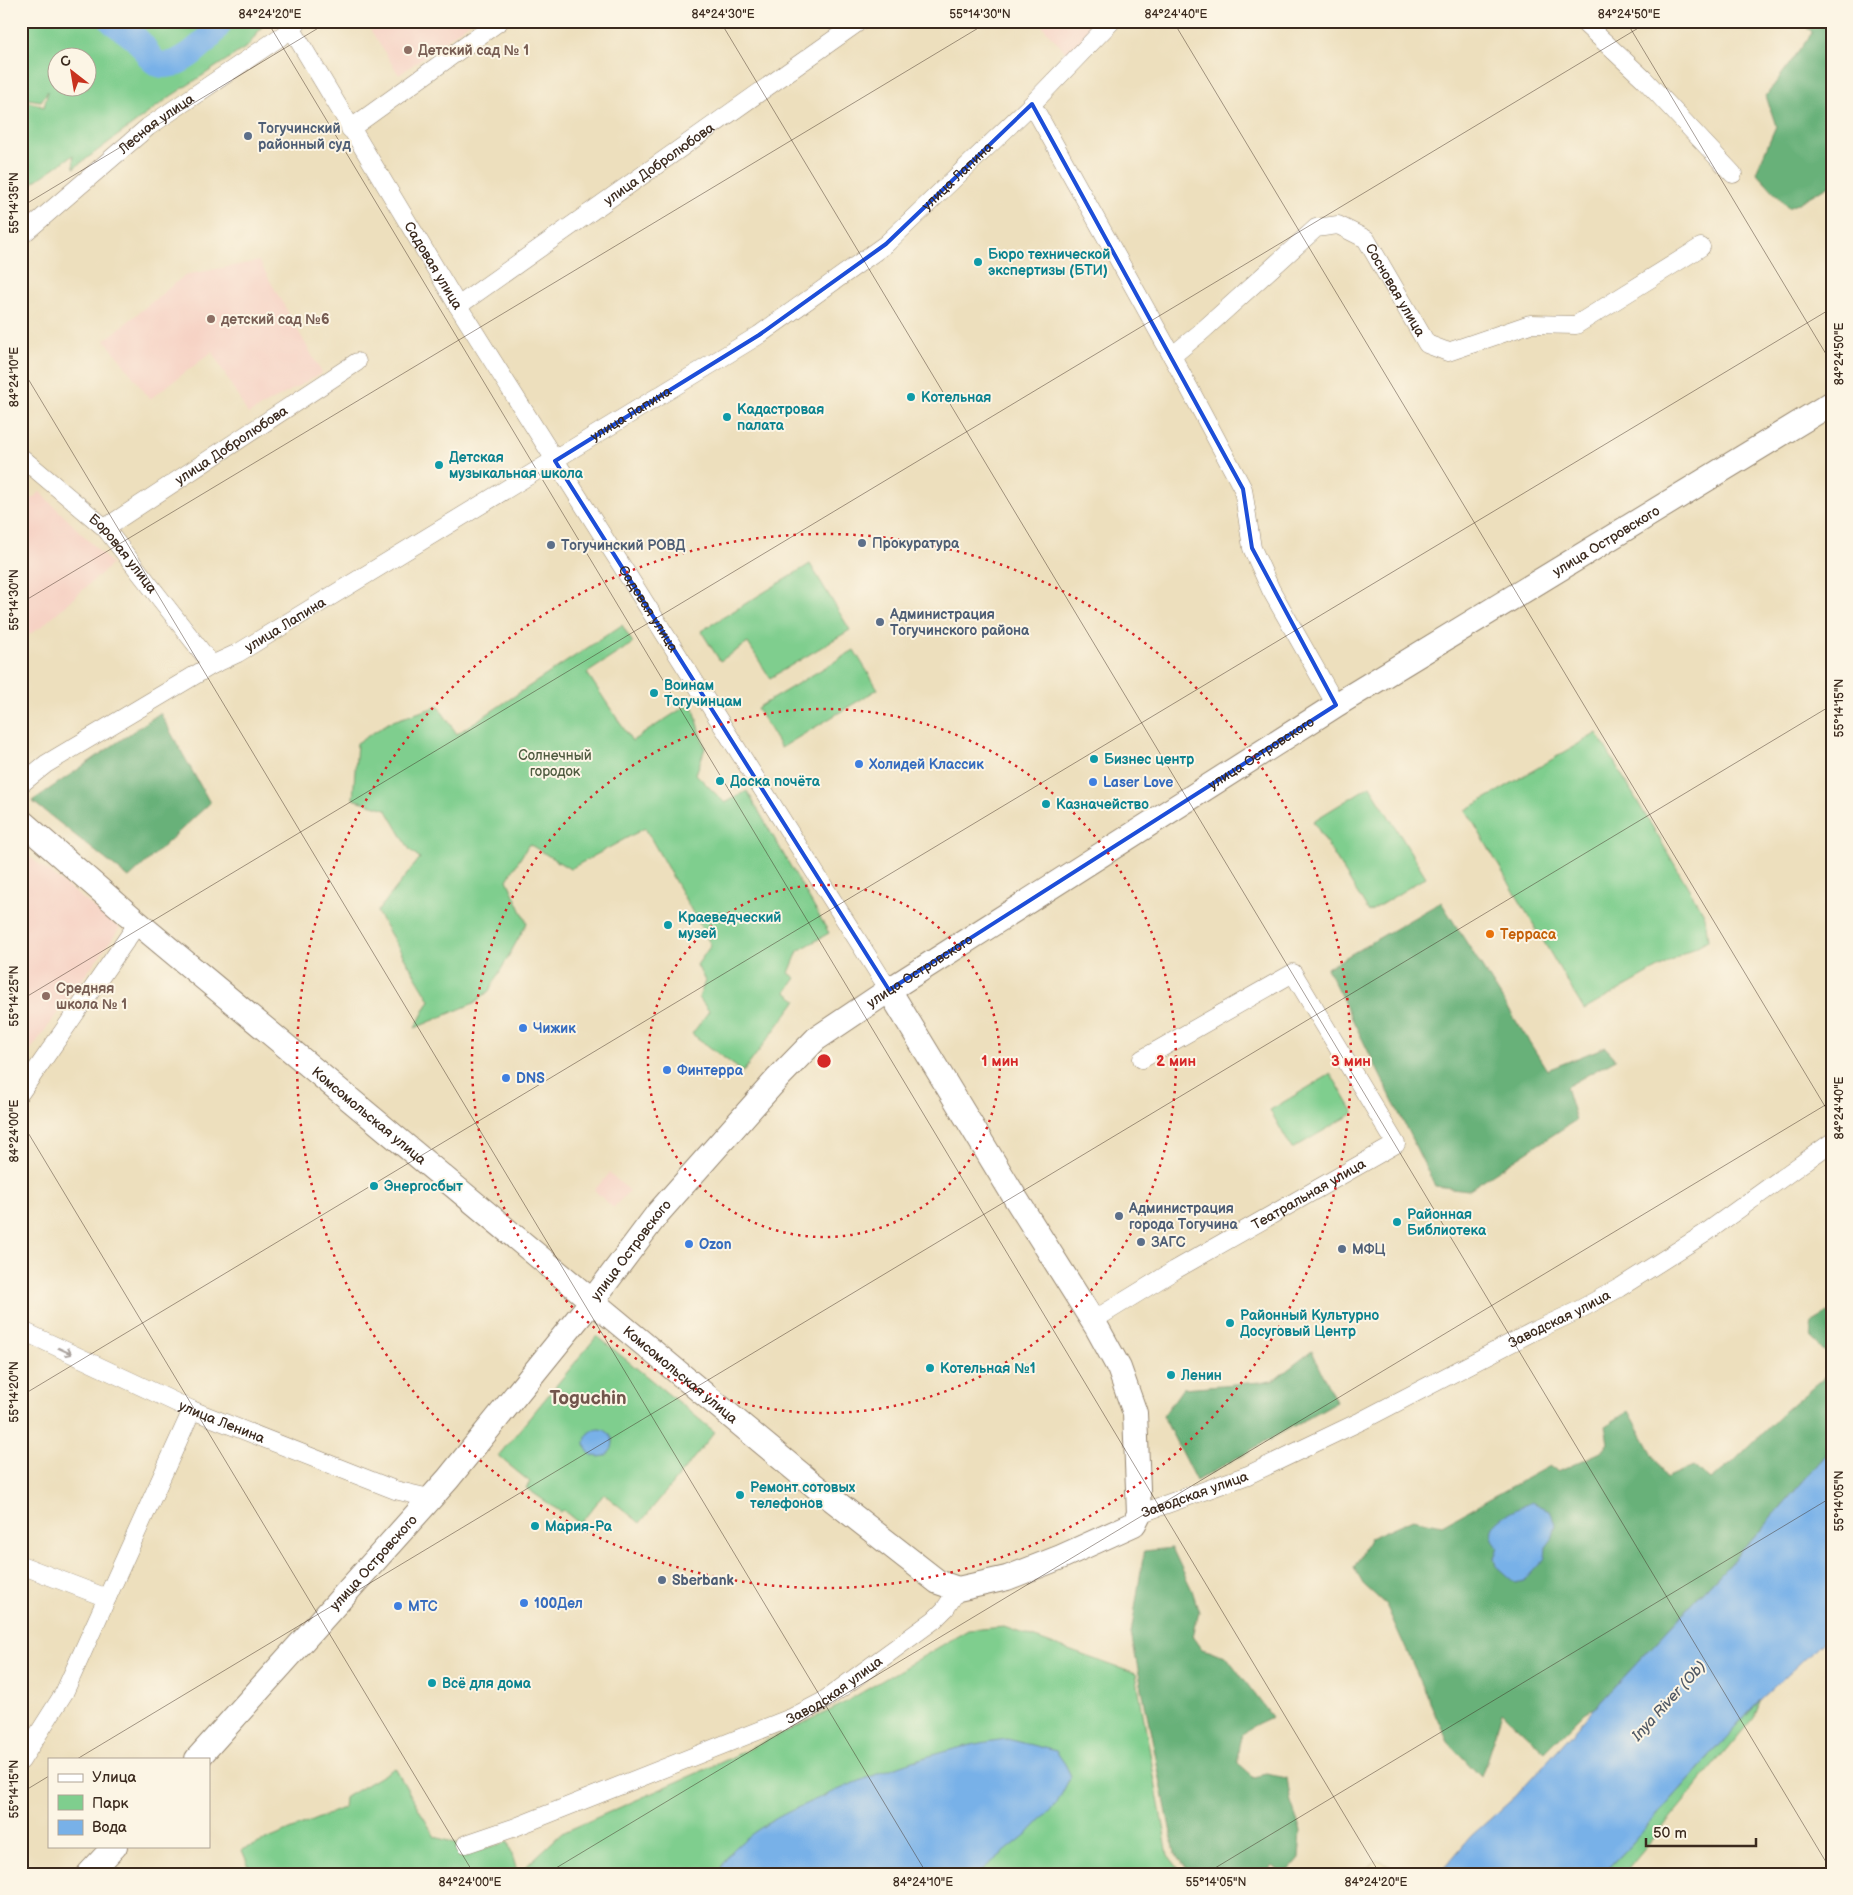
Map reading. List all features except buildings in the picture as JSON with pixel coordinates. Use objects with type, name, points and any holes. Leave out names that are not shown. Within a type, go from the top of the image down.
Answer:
[{"type":"street","points":[[350,129],[500,21]]},
{"type":"street","name":"улица Добролюбова","points":[[458,306],[860,21]]},
{"type":"street","name":"улица Лапина","points":[[21,784],[46,764],[212,665],[238,653],[759,335],[886,244],[1032,104],[1112,21]]},
{"type":"street","points":[[1582,21],[1644,79],[1733,174]]},
{"type":"street","name":"Садовая улица","points":[[293,24],[350,129],[458,306],[889,990]]},
{"type":"street","name":"Лесная улица","points":[[21,236],[148,127],[293,24]]},
{"type":"street","points":[[1032,104],[1172,356],[1243,489],[1252,548],[1271,590],[1336,705]]},
{"type":"street","name":"Сосновая улица","points":[[1172,356],[1316,228],[1338,225],[1366,238],[1428,344],[1448,352],[1530,324],[1576,325],[1701,247]]},
{"type":"street","name":"улица Добролюбова","points":[[105,528],[357,362]]},
{"type":"street","name":"улица Островского","points":[[198,1758],[428,1498],[448,1479],[592,1301],[658,1213],[778,1078],[816,1040],[889,990],[1336,705],[1832,403]]},
{"type":"street","name":"Боровая улица","points":[[21,457],[105,528],[212,665]]},
{"type":"street","name":"Комсомольская улица","points":[[21,821],[138,923],[815,1486],[938,1582],[958,1589]]},
{"type":"street","points":[[21,1092],[138,923]]},
{"type":"street","name":"Театральная улица","points":[[1092,1321],[1175,1270],[1396,1144],[1293,972],[1142,1059]]},
{"type":"street","points":[[889,990],[1119,1368],[1135,1413],[1139,1514]]},
{"type":"street","name":"Заводская улица","points":[[466,1844],[513,1828],[784,1720],[822,1702],[934,1620],[945,1609],[958,1589],[1007,1578],[1134,1524],[1139,1514],[1248,1475],[1361,1421],[1534,1331],[1577,1311],[1619,1288],[1704,1234],[1832,1142]]},
{"type":"street","name":"улица Ленина","points":[[21,1330],[192,1410],[396,1490],[428,1498]]},
{"type":"street","points":[[21,1761],[64,1693],[192,1410]]},
{"type":"street","points":[[21,1565],[107,1598]]},
{"type":"street","points":[[89,1874],[113,1848]]},
{"type":"highlighted area","points":[[1032,104],[1243,489],[1252,548],[1336,705],[889,990],[555,461],[759,335],[886,244]]},
{"type":"shaded area","name":"Детский сад № 1","points":[[373,21],[472,21],[399,75],[368,26]]},
{"type":"shaded area","points":[[1040,21],[1100,21],[1068,55],[1047,32]]},
{"type":"shaded area","name":"детский сад №6","points":[[259,261],[322,373],[248,414],[212,352],[150,399],[105,340],[185,275]]},
{"type":"shaded area","points":[[40,492],[112,564],[42,626],[21,640],[21,507]]},
{"type":"shaded area","name":"Средняя школа № 1","points":[[21,850],[120,928],[21,1063]]},
{"type":"shaded area","points":[[610,1173],[629,1191],[613,1208],[594,1190]]},
{"type":"green space","points":[[21,21],[262,21],[263,25],[248,46],[171,96],[74,168],[73,155],[21,191],[21,99],[44,107],[48,91],[41,101],[21,98]]},
{"type":"green space","points":[[1801,21],[1832,21],[1832,184],[1789,208],[1756,172],[1776,126],[1766,96],[1812,33]]},
{"type":"green space","points":[[810,564],[850,630],[770,678],[748,643],[720,661],[701,631]]},
{"type":"green space","name":"Солнечный городок","points":[[622,625],[633,643],[587,673],[632,741],[692,702],[705,748],[696,774],[725,803],[747,791],[829,933],[798,951],[789,973],[796,978],[786,992],[797,1000],[743,1072],[692,1034],[709,1011],[699,998],[705,981],[697,965],[711,945],[645,828],[570,869],[529,844],[507,880],[527,923],[489,991],[474,1003],[415,1028],[430,1000],[377,912],[420,858],[410,850],[386,809],[353,799],[357,743],[390,722],[438,706],[457,734]]},
{"type":"green space","points":[[854,650],[878,689],[781,748],[757,708]]},
{"type":"green space","points":[[160,713],[210,803],[129,878],[32,801]]},
{"type":"green space","points":[[1597,733],[1705,916],[1708,940],[1584,1010],[1466,810]]},
{"type":"green space","points":[[1370,786],[1426,877],[1369,912],[1313,821]]},
{"type":"green space","points":[[1441,902],[1547,1070],[1605,1047],[1616,1059],[1566,1087],[1576,1120],[1468,1190],[1435,1186],[1327,968]]},
{"type":"green space","points":[[1331,1074],[1354,1113],[1292,1149],[1270,1110]]},
{"type":"green space","points":[[1828,1313],[1832,1316],[1832,1359],[1811,1338],[1813,1322]]},
{"type":"green space","points":[[597,1336],[715,1432],[640,1523],[604,1494],[580,1524],[563,1510],[561,1512],[526,1488],[530,1482],[498,1456]]},
{"type":"green space","points":[[1312,1351],[1336,1402],[1196,1481],[1163,1416],[1183,1388],[1273,1381]]},
{"type":"green space","points":[[1832,1371],[1832,1448],[1752,1540],[1595,1708],[1585,1712],[1545,1752],[1502,1712],[1481,1777],[1448,1742],[1386,1605],[1363,1584],[1354,1568],[1370,1538],[1413,1519],[1442,1525],[1549,1466],[1557,1472],[1601,1452],[1608,1443],[1605,1426],[1629,1411],[1666,1478],[1693,1466],[1710,1480],[1731,1464],[1784,1412]]},
{"type":"green space","points":[[1172,1548],[1192,1590],[1199,1612],[1193,1636],[1202,1649],[1226,1656],[1272,1717],[1244,1733],[1239,1745],[1238,1764],[1253,1777],[1266,1774],[1287,1778],[1291,1803],[1301,1831],[1299,1859],[1286,1874],[1283,1874],[1273,1866],[1266,1874],[1191,1874],[1175,1853],[1131,1634],[1144,1551]]},
{"type":"green space","points":[[1004,1627],[1136,1674],[1168,1855],[1183,1874],[518,1874],[562,1833],[722,1762],[837,1707],[968,1630]]},
{"type":"green space","points":[[1761,1699],[1754,1717],[1624,1874],[1603,1874],[1626,1850]]},
{"type":"green space","points":[[395,1768],[435,1837],[479,1850],[508,1842],[518,1874],[252,1874],[242,1850],[343,1808],[344,1798]]},
{"type":"sand","points":[[1376,1860],[1395,1868],[1399,1874],[1358,1874]]},
{"type":"water","points":[[599,1429],[609,1433],[613,1443],[609,1453],[599,1457],[589,1453],[585,1443],[589,1433]]},
{"type":"water","name":"Inya River (Ob)","points":[[1832,1448],[1832,1633],[1761,1699],[1603,1874],[1439,1874],[1471,1836],[1516,1796],[1595,1708],[1752,1540]]},
{"type":"water","points":[[1532,1502],[1549,1510],[1556,1526],[1552,1539],[1546,1547],[1545,1558],[1524,1581],[1515,1583],[1496,1566],[1494,1558],[1498,1547],[1492,1539],[1492,1531],[1495,1524],[1501,1518]]},
{"type":"water","points":[[1007,1739],[1056,1751],[1071,1776],[1057,1803],[1028,1833],[977,1874],[717,1874],[727,1857],[746,1839],[771,1821],[798,1807],[922,1758],[985,1742]]},
{"type":"waterway","points":[[112,21],[137,40],[154,61],[165,65],[183,59],[193,52],[210,36],[220,21]]},
{"type":"place","name":"Детский сад № 1","points":[[408,50]]},
{"type":"place","name":"Тогучинский районный суд","points":[[248,136]]},
{"type":"place","name":"Бюро технической экспертизы (БТИ)","points":[[978,262]]},
{"type":"place","name":"детский сад №6","points":[[211,319]]},
{"type":"place","name":"Котельная","points":[[911,397]]},
{"type":"place","name":"Кадастровая палата","points":[[727,417]]},
{"type":"place","name":"Детская музыкальная школа","points":[[439,465]]},
{"type":"place","name":"Прокуратура","points":[[862,543]]},
{"type":"place","name":"Тогучинский РОВД","points":[[551,545]]},
{"type":"place","name":"Администрация Тогучинского района","points":[[880,622]]},
{"type":"place","name":"Воинам Тогучинцам","points":[[654,693]]},
{"type":"place","name":"Бизнес центр","points":[[1094,759]]},
{"type":"place","name":"Холидей Классик","points":[[859,764]]},
{"type":"place","name":"Доска почёта","points":[[720,781]]},
{"type":"place","name":"Laser Love","points":[[1093,782]]},
{"type":"place","name":"Казначейство","points":[[1046,804]]},
{"type":"place","name":"Краеведческий музей","points":[[668,925]]},
{"type":"place","name":"Терраса","points":[[1490,934]]},
{"type":"place","name":"Средняя школа № 1","points":[[46,996]]},
{"type":"place","name":"Чижик","points":[[523,1028]]},
{"type":"place","name":"Финтерра","points":[[667,1070]]},
{"type":"place","name":"DNS","points":[[506,1078]]},
{"type":"place","name":"Энергосбыт","points":[[374,1186]]},
{"type":"place","name":"Администрация города Тогучина","points":[[1119,1216]]},
{"type":"place","name":"Районная Библиотека","points":[[1397,1222]]},
{"type":"place","name":"ЗАГС","points":[[1141,1242]]},
{"type":"place","name":"Ozon","points":[[689,1244]]},
{"type":"place","name":"МФЦ","points":[[1342,1249]]},
{"type":"place","name":"Районный Культурно Досуговый Центр","points":[[1230,1323]]},
{"type":"place","name":"Котельная №1","points":[[930,1368]]},
{"type":"place","name":"Ленин","points":[[1171,1375]]},
{"type":"place","name":"Ремонт сотовых телефонов","points":[[740,1495]]},
{"type":"place","name":"Мария-Ра","points":[[535,1526]]},
{"type":"place","name":"Sberbank","points":[[662,1580]]},
{"type":"place","name":"100Дел","points":[[524,1603]]},
{"type":"place","name":"МТС","points":[[398,1606]]},
{"type":"place","name":"Всё для дома","points":[[432,1683]]},
{"type":"district","name":"Toguchin","points":[[588,1398]]}]
